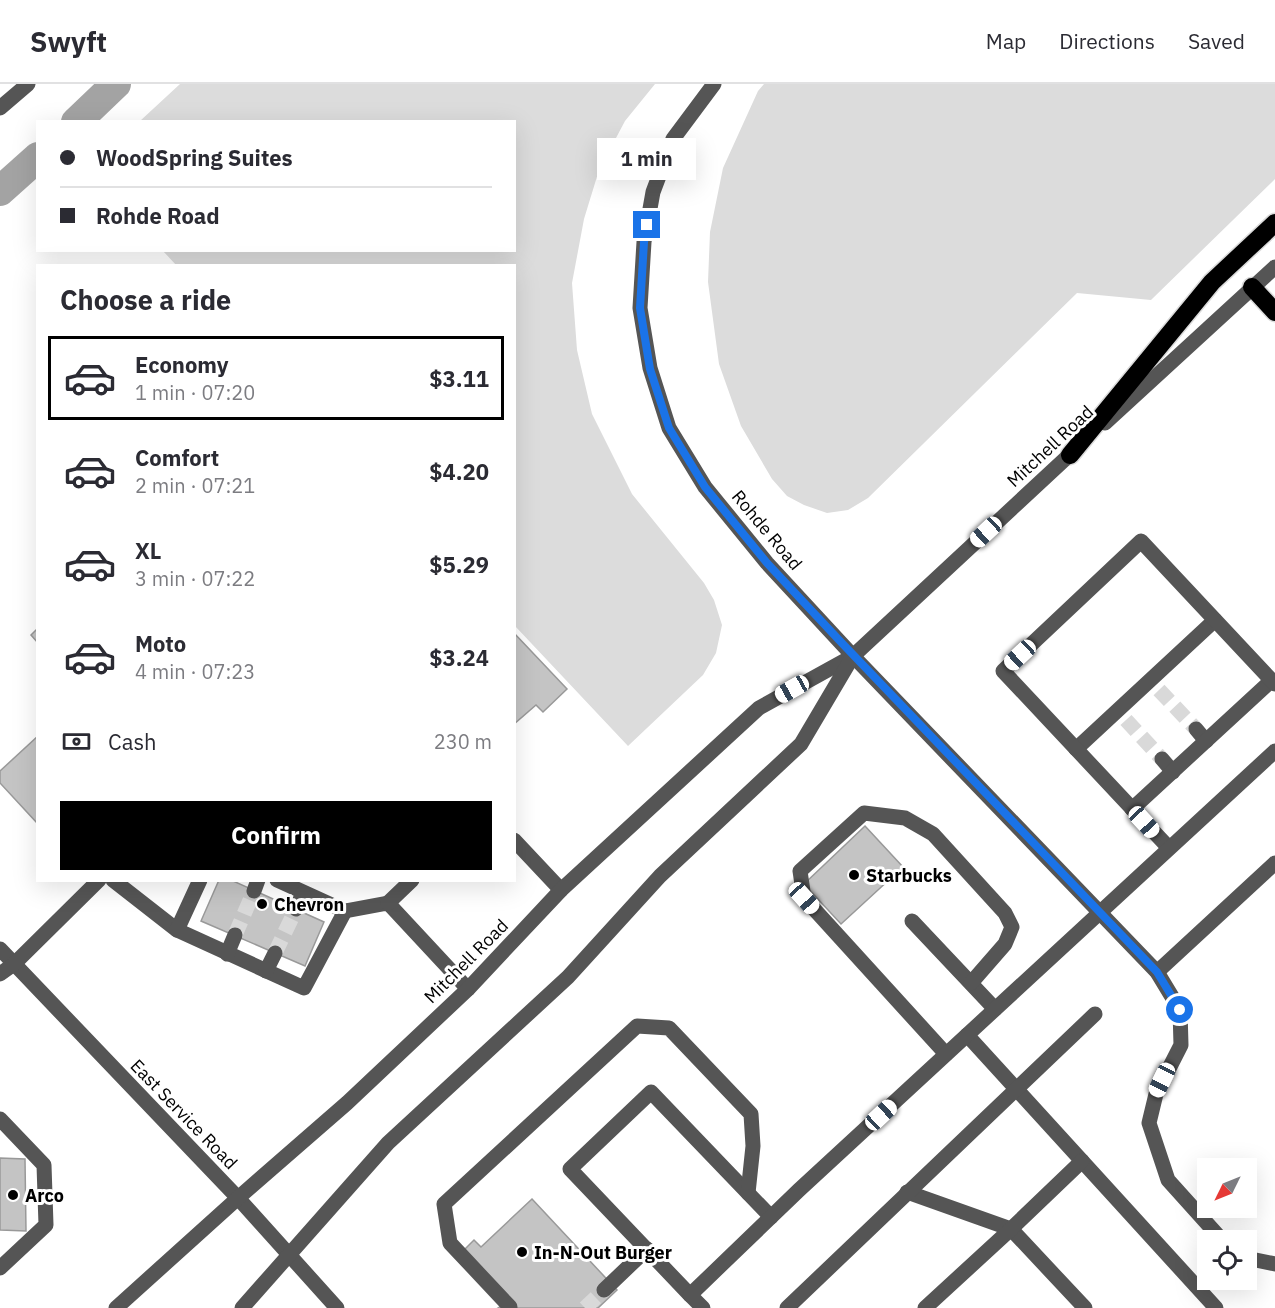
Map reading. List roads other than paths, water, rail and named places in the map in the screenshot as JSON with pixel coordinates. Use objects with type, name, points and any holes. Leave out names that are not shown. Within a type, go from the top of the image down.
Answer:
[{"type":"highway","points":[[1070,455],[1212,282],[1275,224]]},
{"type":"highway","points":[[1252,287],[1275,312]]},
{"type":"street","points":[[0,108],[28,84]]},
{"type":"street","name":"Rohde Road","points":[[714,84],[674,139],[653,192],[644,242],[640,308],[650,369],[669,428],[705,487],[767,563],[853,656],[1157,972],[1180,1010],[1181,1045],[1156,1094],[1149,1123],[1168,1180],[1213,1230]]},
{"type":"street","name":"Mitchell Road","points":[[116,1308],[347,1103],[468,989],[561,890],[759,708],[853,656],[1275,267]]},
{"type":"street","points":[[1132,808],[1173,772],[1201,735],[1274,682],[1141,541],[1003,671],[1169,848]]},
{"type":"street","points":[[1076,749],[1121,716],[1155,685],[1215,620]]},
{"type":"street","name":"Mitchell Road","points":[[242,1308],[388,1143],[568,977],[660,876],[801,744],[853,656]]},
{"type":"street","points":[[771,1217],[651,1092],[570,1169],[698,1304],[771,1217],[1275,751]]},
{"type":"street","points":[[1162,759],[1173,772]]},
{"type":"street","points":[[946,1054],[804,898],[800,871],[864,813],[905,818],[933,834],[1005,913],[1012,927],[1005,944],[970,983]]},
{"type":"street","points":[[516,842],[561,890]]},
{"type":"street","points":[[1157,972],[1275,863]]},
{"type":"street","points":[[0,974],[14,964],[97,882]]},
{"type":"street","points":[[116,882],[177,930],[304,988],[345,911]]},
{"type":"street","points":[[177,930],[199,882]]},
{"type":"street","points":[[281,882],[345,911],[388,903],[410,882]]},
{"type":"street","points":[[296,909],[303,893]]},
{"type":"street","points":[[388,903],[468,989]]},
{"type":"street","points":[[912,921],[995,1009]]},
{"type":"street","points":[[227,954],[235,935]]},
{"type":"street","name":"East Service Road","points":[[0,949],[238,1198],[337,1308]]},
{"type":"street","points":[[267,971],[275,953]]},
{"type":"street","points":[[787,1308],[1095,1014]]},
{"type":"street","points":[[510,1307],[450,1243],[444,1204],[637,1026],[669,1028],[751,1113],[753,1146],[747,1193]]},
{"type":"street","points":[[967,1035],[1216,1308]]},
{"type":"street","points":[[0,1119],[44,1165],[46,1225],[0,1268]]},
{"type":"street","points":[[925,1308],[1082,1161]]},
{"type":"street","points":[[907,1192],[1011,1229],[1085,1308]]},
{"type":"street","points":[[604,1290],[647,1249]]},
{"type":"street","points":[[1257,1260],[1275,1264]]},
{"type":"waterway","points":[[78,120],[116,84]]},
{"type":"waterway","points":[[0,191],[36,159]]},
{"type":"tunnel","points":[[1159,690],[1196,729]]},
{"type":"tunnel","points":[[1126,720],[1162,759]]},
{"type":"tunnel","points":[[235,935],[254,891]]},
{"type":"tunnel","points":[[275,953],[296,909]]},
{"type":"tunnel","points":[[585,1308],[604,1290]]},
{"type":"place","name":"Starbucks","points":[[854,875]]},
{"type":"place","name":"Chevron","points":[[262,904]]},
{"type":"place","name":"Arco","points":[[13,1195]]},
{"type":"place","name":"In-N-Out Burger","points":[[522,1252]]}]
